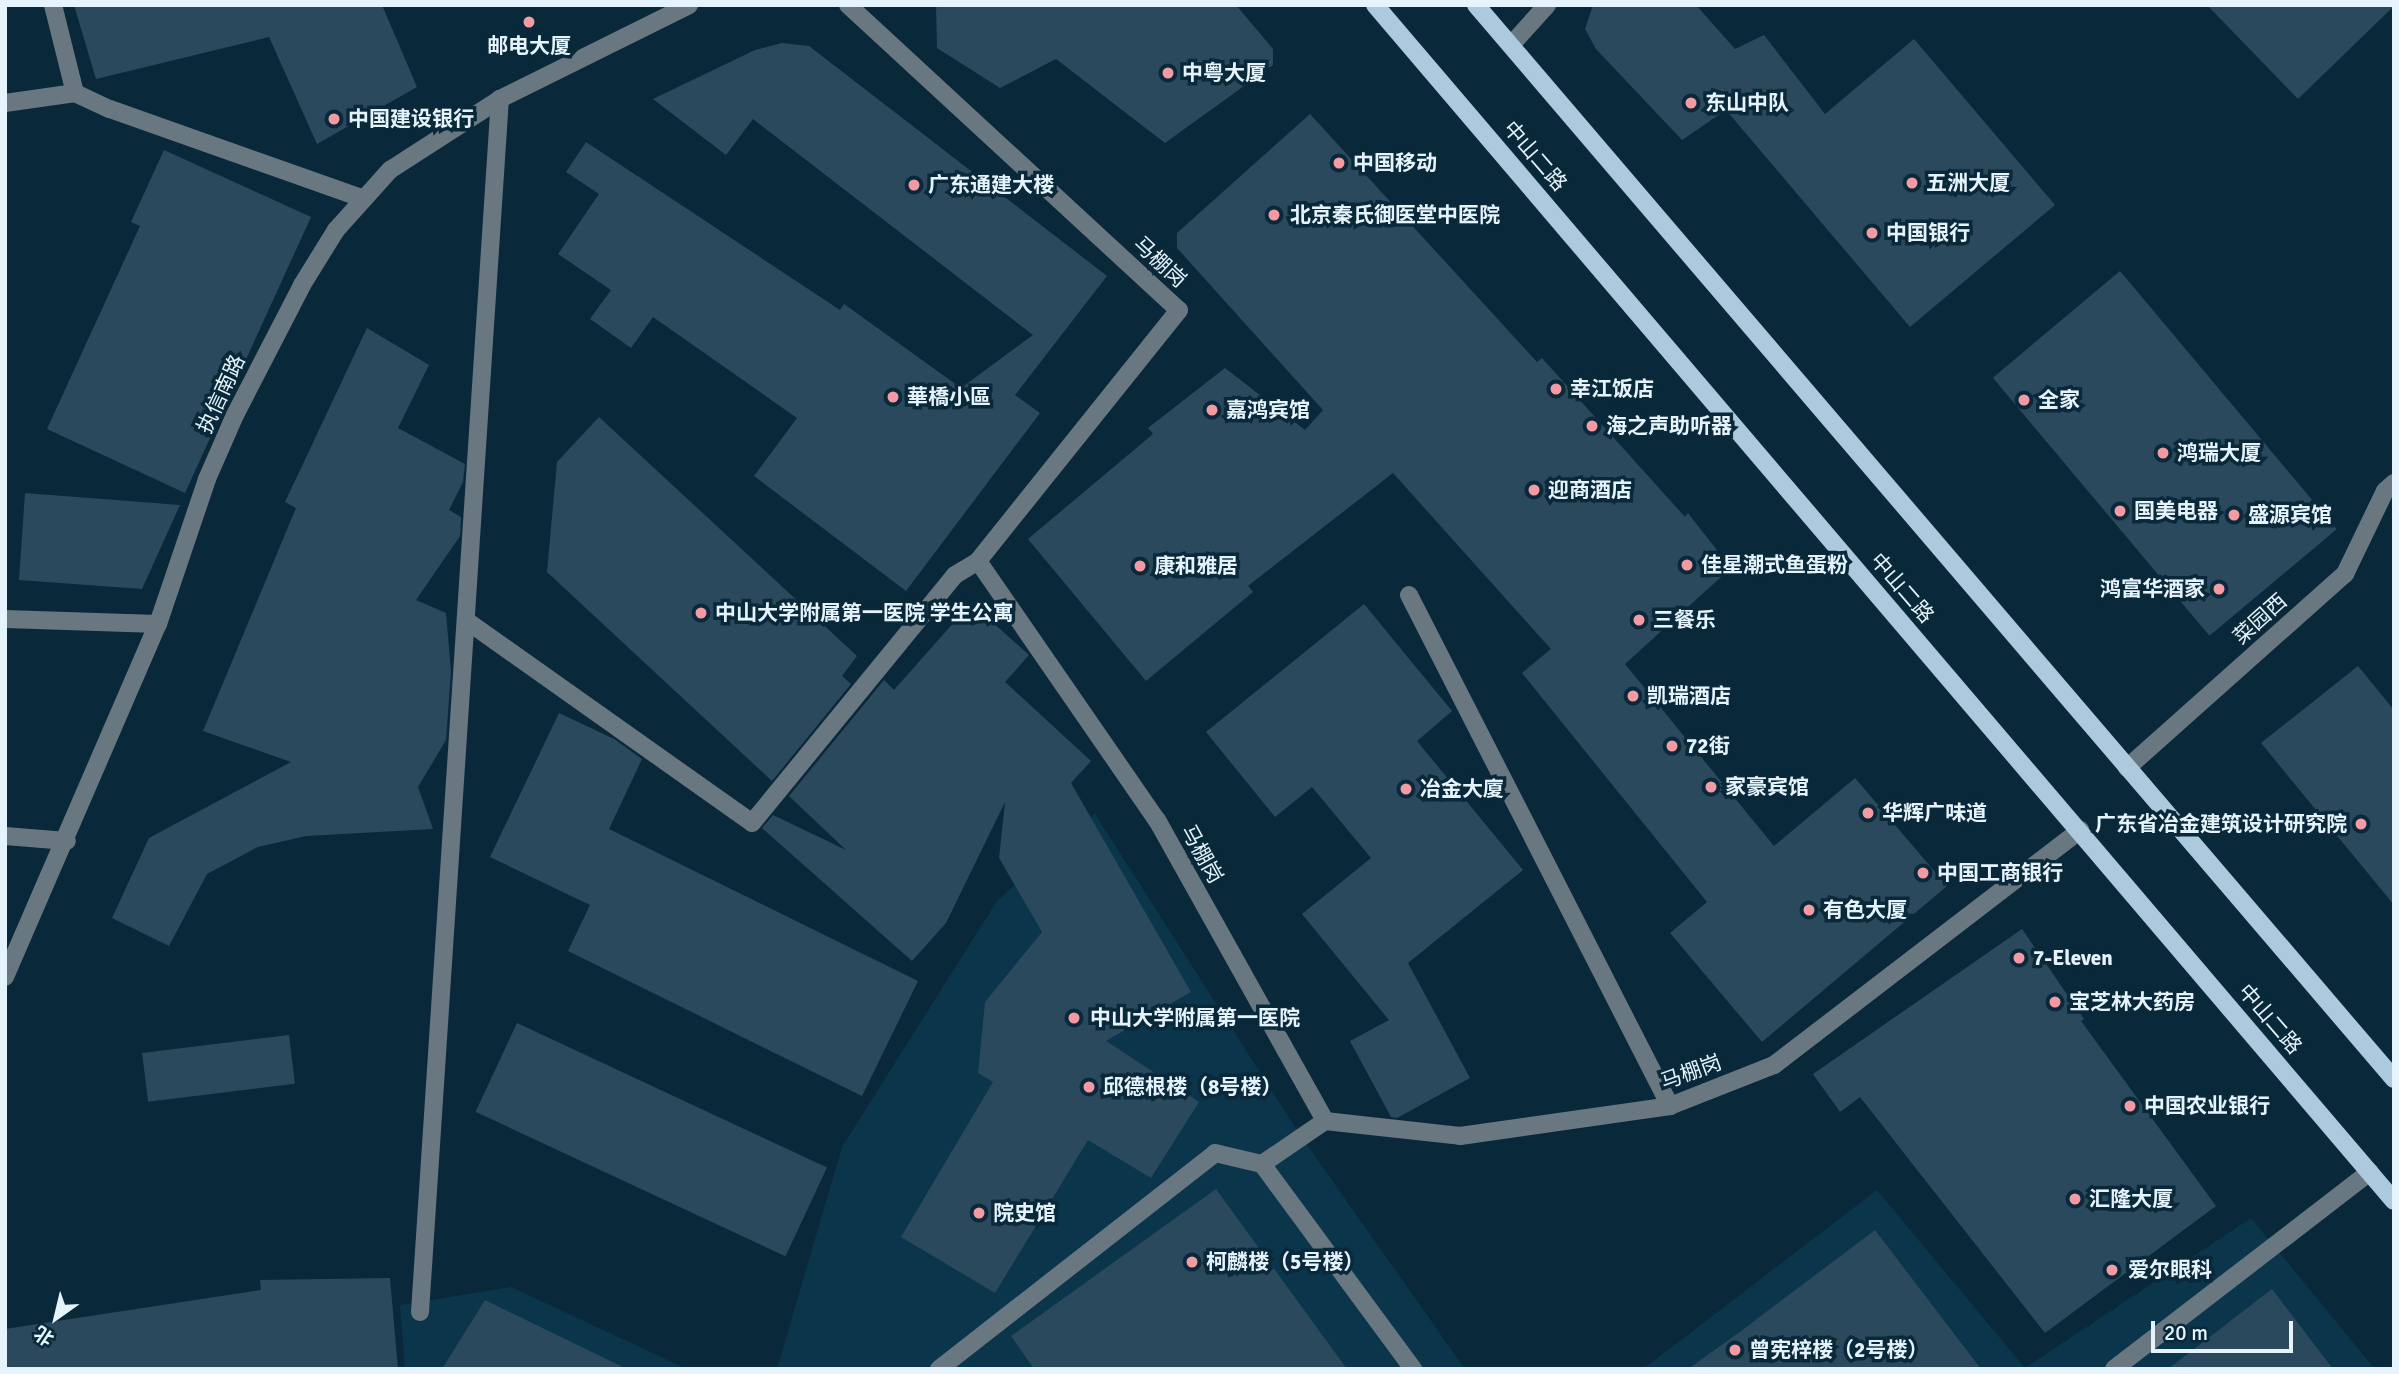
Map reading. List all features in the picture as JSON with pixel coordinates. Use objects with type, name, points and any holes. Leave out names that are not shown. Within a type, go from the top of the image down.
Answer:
[{"type":"main road","name":"中山二路","points":[[1375,5],[2394,1200]]},
{"type":"main road","points":[[1476,5],[2394,1079]]},
{"type":"street","points":[[54,5],[75,93]]},
{"type":"street","name":"执信南路","points":[[5,977],[67,841],[158,624],[207,479],[235,415],[302,285],[361,198],[390,170],[500,99],[689,5]]},
{"type":"street","name":"马棚岗","points":[[848,5],[1179,310],[978,561],[1157,820],[1325,1121],[1460,1136],[1670,1106],[1774,1065],[2080,830]]},
{"type":"street","points":[[1511,45],[1548,5]]},
{"type":"street","points":[[5,103],[75,93],[110,109],[361,198]]},
{"type":"street","points":[[420,1312],[500,99]]},
{"type":"street","name":"菜园西","points":[[2127,768],[2345,574],[2385,491],[2394,483]]},
{"type":"street","points":[[467,621],[752,823],[955,575],[978,561]]},
{"type":"street","points":[[1409,595],[1670,1106]]},
{"type":"street","points":[[5,619],[158,624]]},
{"type":"street","points":[[5,836],[67,841]]},
{"type":"street","points":[[1262,1164],[1325,1121]]},
{"type":"street","points":[[939,1369],[1215,1153],[1262,1164],[1413,1369]]},
{"type":"street","points":[[2114,1369],[2370,1172]]},
{"type":"shaded area","name":"中山大学附属第一医院","points":[[1095,814],[1300,1135],[1465,1369],[777,1369],[842,1147],[997,901]]},
{"type":"shaded area","points":[[1877,1190],[2025,1368],[2251,1218],[2375,1369],[1643,1369]]},
{"type":"shaded area","points":[[511,1287],[687,1369],[405,1369],[400,1305]]},
{"type":"building","points":[[74,5],[382,5],[417,87],[317,144],[269,37],[96,79]]},
{"type":"building","name":"中粤大厦","points":[[936,5],[1236,5],[1273,49],[1273,65],[1165,143],[1056,59],[1000,88],[937,48]]},
{"type":"building","name":"五洲大厦","points":[[1593,5],[1696,5],[1735,49],[1764,35],[1825,114],[1914,39],[2055,205],[1910,327],[1726,110],[1682,140],[1596,49],[1585,29]]},
{"type":"building","points":[[2207,5],[2394,5],[2394,6],[2298,99]]},
{"type":"building","points":[[782,43],[809,46],[1107,276],[1015,395],[1040,413],[906,591],[754,476],[797,418],[653,317],[631,348],[590,319],[611,290],[558,254],[599,194],[566,172],[586,142],[840,310],[844,304],[961,388],[1033,335],[753,119],[726,155],[653,99],[755,50]]},
{"type":"building","points":[[1310,114],[1537,362],[1542,358],[1685,517],[1688,513],[1731,568],[1625,664],[1774,846],[1855,778],[1947,886],[1762,1042],[1670,933],[1707,902],[1522,673],[1551,649],[1393,473],[1248,586],[1253,592],[1146,681],[1028,539],[1153,434],[1148,428],[1225,368],[1305,430],[1323,410],[1177,248],[1177,233]]},
{"type":"building","points":[[164,150],[311,217],[185,493],[47,429],[140,226],[131,222]]},
{"type":"building","name":"鸿瑞大厦","points":[[2120,271],[2337,529],[2209,636],[1993,378]]},
{"type":"building","points":[[367,328],[429,365],[398,428],[465,464],[463,482],[449,510],[461,517],[460,536],[416,600],[446,613],[451,671],[446,740],[418,787],[433,829],[306,836],[258,847],[207,874],[169,946],[112,918],[149,838],[291,762],[203,731],[296,508],[285,502]]},
{"type":"building","name":"中山大学附属第一医院 学生公寓","points":[[599,417],[857,656],[842,676],[851,684],[772,781],[547,572],[557,462]]},
{"type":"building","points":[[25,493],[180,505],[142,589],[19,580]]},
{"type":"building","points":[[971,603],[1029,655],[1005,682],[1091,761],[1071,783],[1191,992],[1106,1041],[1199,1102],[1151,1178],[1088,1140],[995,1293],[901,1237],[993,1082],[978,1073],[985,1002],[1042,932],[999,858],[1005,802],[946,923],[912,961],[762,828],[773,815],[846,850],[789,796],[884,680],[894,690]]},
{"type":"building","name":"冶金大廈","points":[[1364,604],[1452,711],[1417,741],[1523,870],[1408,963],[1470,1078],[1397,1118],[1391,1117],[1350,1041],[1389,1020],[1302,914],[1371,858],[1312,787],[1275,817],[1206,732]]},
{"type":"building","name":"广东省冶金建筑设计研究院","points":[[2358,666],[2394,710],[2394,905],[2261,743]]},
{"type":"building","points":[[559,713],[614,739],[642,759],[609,829],[918,981],[862,1096],[568,951],[590,905],[490,857]]},
{"type":"building","points":[[2022,929],[2084,1019],[2081,1021],[2216,1206],[2045,1333],[1860,1097],[1840,1112],[1813,1074]]},
{"type":"building","points":[[517,1023],[827,1168],[786,1256],[476,1112]]},
{"type":"building","points":[[289,1035],[295,1084],[148,1102],[142,1053]]},
{"type":"building","name":"柯麟楼（5号楼）","points":[[1216,1189],[1347,1369],[1034,1369],[1011,1336]]},
{"type":"building","points":[[1875,1230],[1981,1369],[1688,1369],[1741,1331]]},
{"type":"building","points":[[390,1278],[398,1369],[5,1369],[5,1329],[261,1290],[260,1280]]},
{"type":"building","points":[[2272,1289],[2333,1369],[2168,1369]]},
{"type":"building","points":[[485,1300],[627,1369],[442,1369]]},
{"type":"place","name":"邮电大厦","points":[[529,22]]},
{"type":"place","name":"中粤大厦","points":[[1168,73]]},
{"type":"place","name":"东山中队","points":[[1691,103]]},
{"type":"place","name":"中国建设银行","points":[[334,119]]},
{"type":"place","name":"中国移动","points":[[1339,163]]},
{"type":"place","name":"五洲大厦","points":[[1912,183]]},
{"type":"place","name":"广东通建大楼","points":[[914,185]]},
{"type":"place","name":"北京秦氏御医堂中医院","points":[[1274,215]]},
{"type":"place","name":"中国银行","points":[[1872,233]]},
{"type":"place","name":"幸江饭店","points":[[1556,389]]},
{"type":"place","name":"華橋小區","points":[[893,397]]},
{"type":"place","name":"全家","points":[[2024,400]]},
{"type":"place","name":"嘉鸿宾馆","points":[[1212,410]]},
{"type":"place","name":"海之声助听器","points":[[1592,426]]},
{"type":"place","name":"鸿瑞大厦","points":[[2163,453]]},
{"type":"place","name":"迎商酒店","points":[[1534,490]]},
{"type":"place","name":"国美电器","points":[[2120,511]]},
{"type":"place","name":"盛源宾馆","points":[[2234,515]]},
{"type":"place","name":"佳星潮式鱼蛋粉","points":[[1687,565]]},
{"type":"place","name":"康和雅居","points":[[1140,566]]},
{"type":"place","name":"鸿富华酒家","points":[[2219,589]]},
{"type":"place","name":"中山大学附属第一医院 学生公寓","points":[[701,613]]},
{"type":"place","name":"三餐乐","points":[[1639,620]]},
{"type":"place","name":"凯瑞酒店","points":[[1633,696]]},
{"type":"place","name":"72街","points":[[1672,746]]},
{"type":"place","name":"家豪宾馆","points":[[1711,787]]},
{"type":"place","name":"冶金大廈","points":[[1406,789]]},
{"type":"place","name":"华辉广味道","points":[[1868,813]]},
{"type":"place","name":"广东省冶金建筑设计研究院","points":[[2361,824]]},
{"type":"place","name":"中国工商银行","points":[[1923,873]]},
{"type":"place","name":"有色大厦","points":[[1809,910]]},
{"type":"place","name":"7-Eleven","points":[[2019,958]]},
{"type":"place","name":"宝芝林大药房","points":[[2055,1002]]},
{"type":"place","name":"中山大学附属第一医院","points":[[1074,1018]]},
{"type":"place","name":"邱德根楼（8号楼）","points":[[1089,1087]]},
{"type":"place","name":"中国农业银行","points":[[2130,1106]]},
{"type":"place","name":"汇隆大厦","points":[[2075,1199]]},
{"type":"place","name":"院史馆","points":[[979,1213]]},
{"type":"place","name":"柯麟楼（5号楼）","points":[[1192,1262]]},
{"type":"place","name":"爱尔眼科","points":[[2112,1270]]},
{"type":"place","name":"曾宪梓楼（2号楼）","points":[[1735,1350]]}]
